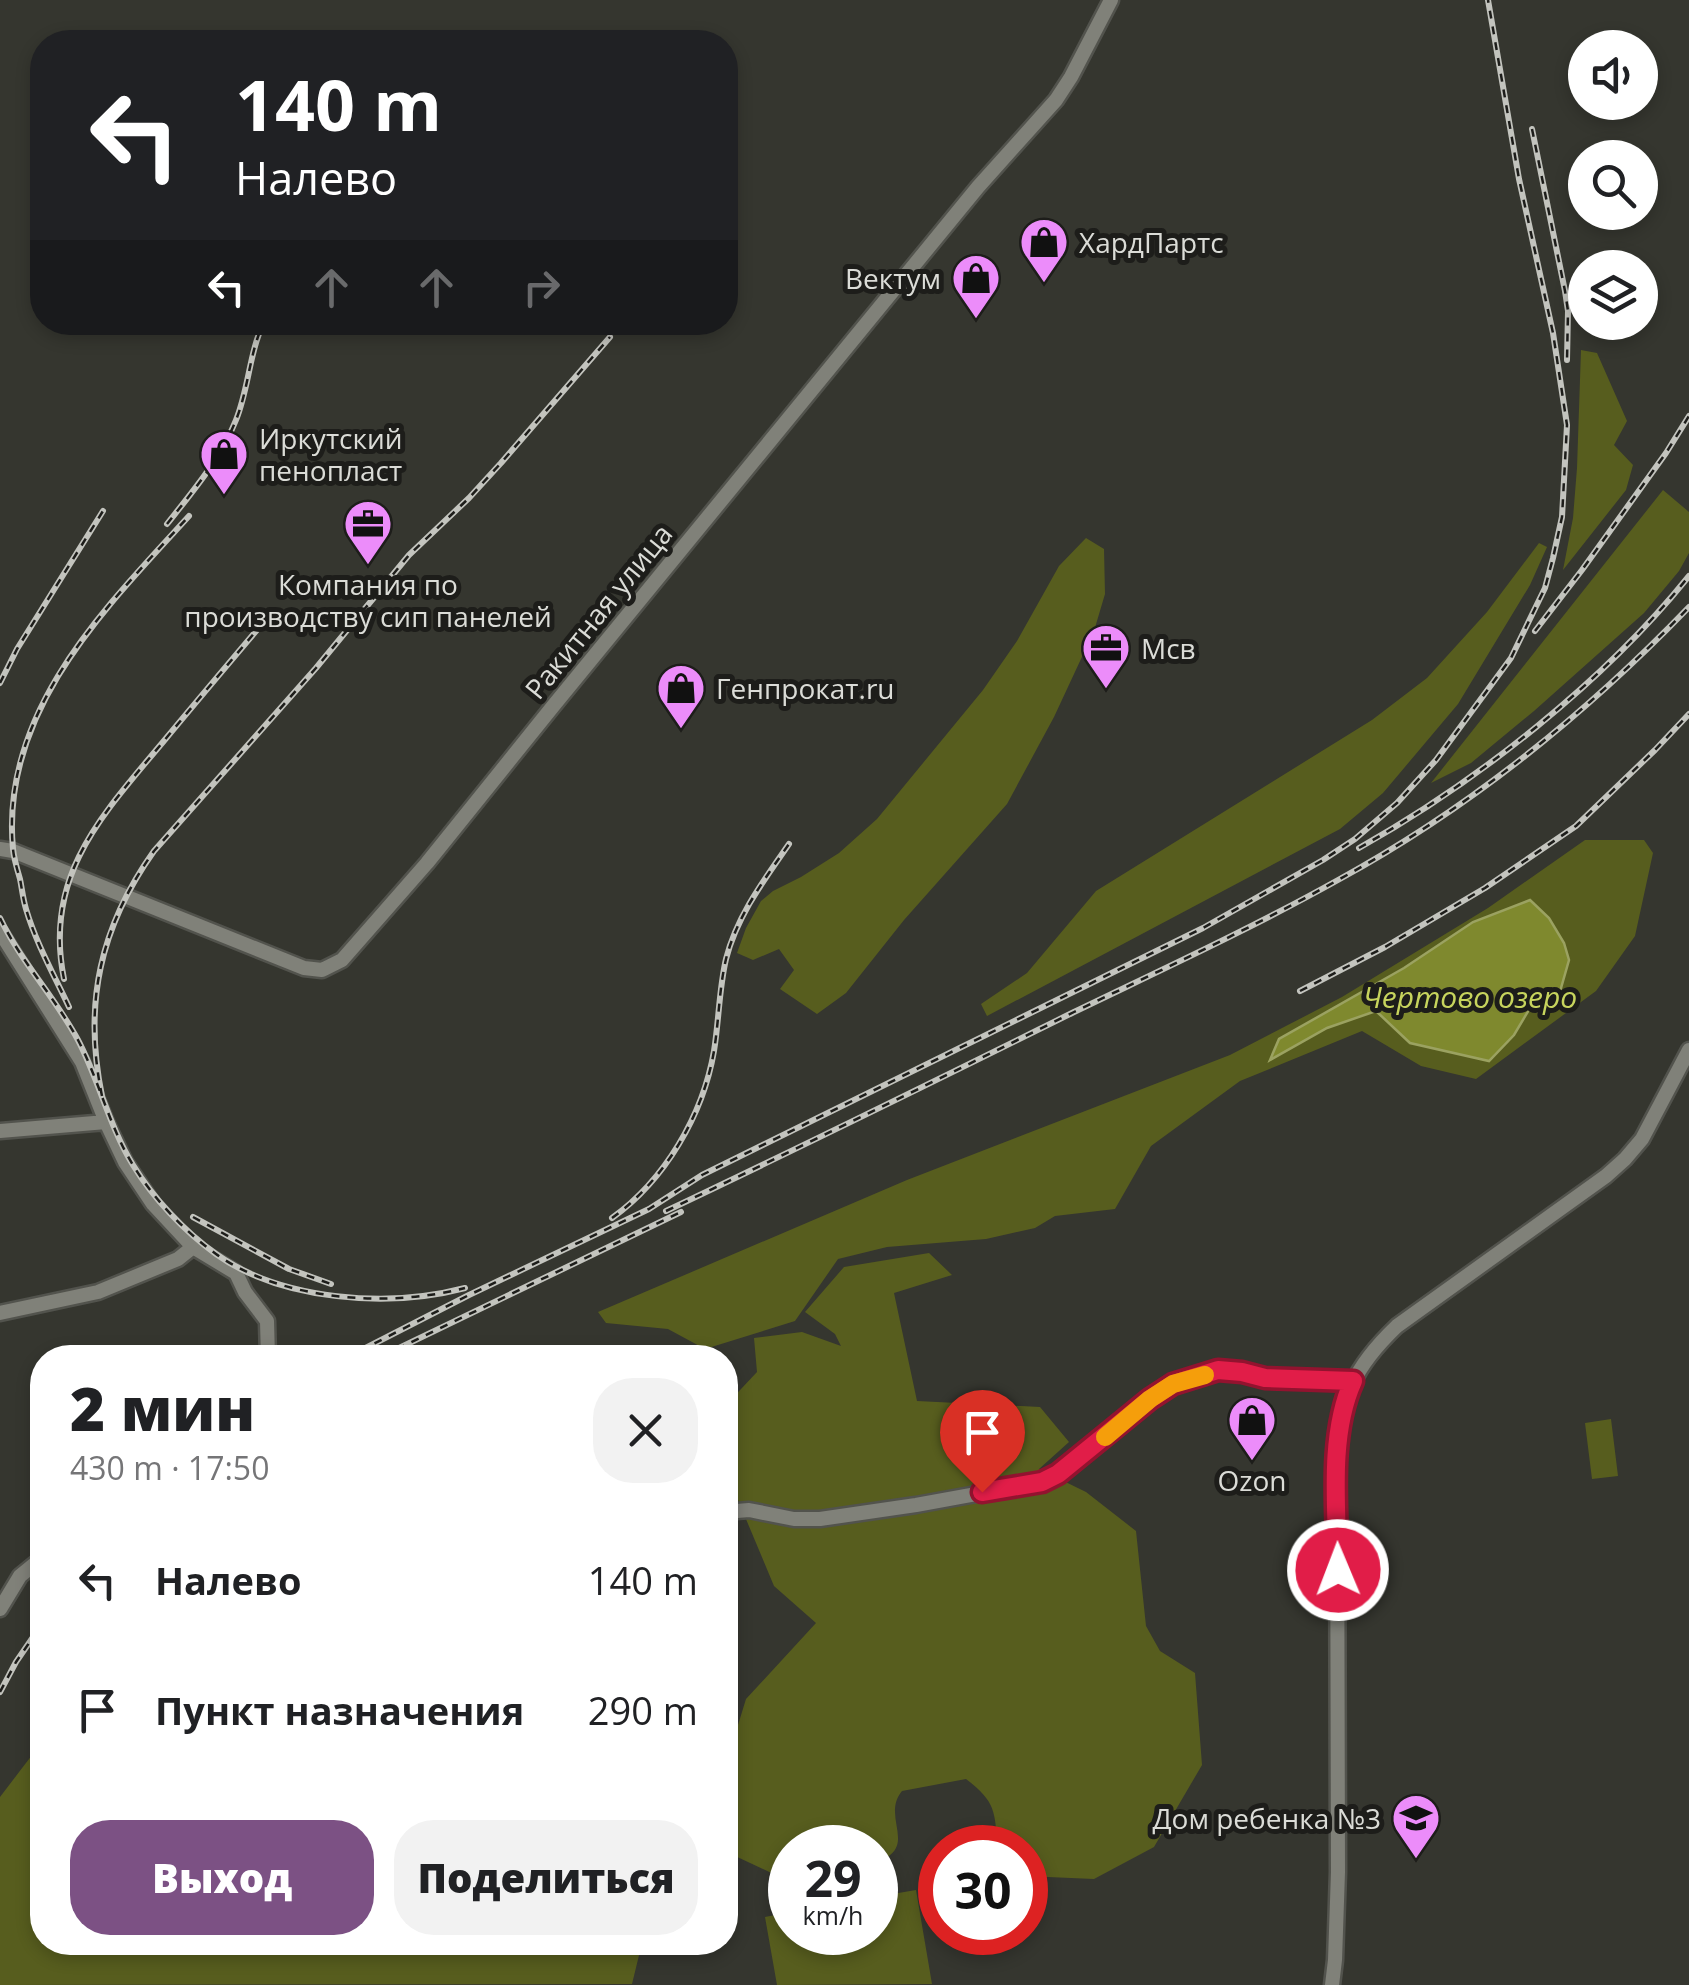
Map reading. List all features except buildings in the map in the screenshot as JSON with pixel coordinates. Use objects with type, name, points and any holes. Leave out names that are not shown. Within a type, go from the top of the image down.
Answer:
[{"type":"street","name":"Ракитная улица","points":[[0,849],[304,968],[322,970],[342,960],[427,863],[978,188],[1056,100],[1111,0]]},
{"type":"street","points":[[0,932],[82,1062],[125,1162],[153,1204],[193,1247],[236,1273],[267,1321],[268,1345]]},
{"type":"street","points":[[1332,1985],[1338,1872],[1337,1456],[1346,1397],[1376,1347],[1398,1326],[1625,1159],[1642,1139],[1689,1050]]},
{"type":"street","points":[[0,1131],[106,1122]]},
{"type":"street","points":[[0,1314],[98,1292],[178,1259],[193,1247]]},
{"type":"street","points":[[738,1511],[820,1519],[1042,1482],[1070,1466],[1173,1384],[1218,1370],[1265,1378],[1353,1381]]},
{"type":"street","points":[[0,1609],[20,1576],[30,1568]]},
{"type":"shaded area","points":[[1581,350],[1597,353],[1627,421],[1614,445],[1633,465],[1626,490],[1563,570],[1573,518]]},
{"type":"shaded area","points":[[1663,490],[1689,512],[1689,553],[1679,571],[1644,613],[1534,711],[1471,763],[1431,783]]},
{"type":"shaded area","points":[[1086,538],[1104,549],[1105,594],[1094,631],[1054,717],[1007,804],[904,920],[846,993],[817,1014],[780,989],[794,970],[779,949],[753,960],[737,953],[761,901],[839,853],[877,819],[983,690],[1017,641],[1059,566]]},
{"type":"shaded area","points":[[1539,543],[1547,547],[1530,585],[1458,704],[1383,793],[1340,829],[987,1016],[981,1004],[1027,973],[1096,891],[1372,720],[1427,678],[1487,612]]},
{"type":"shaded area","points":[[1585,840],[1644,840],[1653,853],[1635,936],[1596,991],[1476,1079],[1421,1066],[1362,1031],[1240,1081],[1151,1146],[1115,1209],[1055,1216],[1035,1228],[986,1239],[887,1247],[838,1259],[795,1321],[718,1345],[698,1345],[668,1329],[606,1323],[598,1312],[907,1180],[1230,1055],[1342,997],[1488,908]],"holes":[[[1530,900],[1530,1008],[1514,1035],[1489,1061],[1410,1043],[1376,1011],[1327,1028],[1271,1059],[1473,922]]]},
{"type":"shaded area","points":[[929,1253],[952,1275],[894,1293],[917,1401],[1040,1407],[1069,1442],[1039,1469],[1086,1492],[1136,1531],[1146,1626],[1160,1651],[1195,1673],[1202,1765],[1154,1847],[1094,1879],[1048,1877],[1048,1825],[996,1825],[989,1802],[966,1779],[902,1791],[896,1801],[896,1825],[768,1825],[768,1871],[738,1857],[738,1725],[746,1699],[816,1623],[774,1586],[738,1500],[738,1392],[757,1372],[754,1338],[802,1332],[841,1346],[835,1334],[805,1312],[844,1267]]},
{"type":"shaded area","points":[[1611,1419],[1618,1476],[1592,1479],[1585,1423]]},
{"type":"shaded area","points":[[30,1758],[30,1955],[639,1955],[632,1984],[0,1985],[0,1797]]},
{"type":"shaded area","points":[[916,1890],[918,1955],[927,1955],[932,1984],[777,1985],[772,1955],[898,1955],[898,1893]]},
{"type":"water","name":"Чертово озеро","points":[[1530,900],[1549,918],[1569,960],[1557,1002],[1545,1015],[1530,1008],[1514,1035],[1489,1061],[1410,1043],[1376,1011],[1327,1028],[1270,1060],[1279,1039],[1404,968],[1473,922]]},
{"type":"railway","points":[[371,1345],[649,1209],[702,1175],[1203,928],[1355,839],[1397,803],[1436,760],[1511,658],[1545,588],[1562,517],[1567,425],[1553,333],[1519,179],[1488,0]]},
{"type":"railway","points":[[1532,129],[1565,291],[1567,360]]},
{"type":"railway","points":[[167,524],[206,474],[230,434],[259,335]]},
{"type":"railway","points":[[102,1096],[95,1030],[101,968],[120,908],[154,851],[316,668],[409,555],[469,498],[610,337]]},
{"type":"railway","points":[[1535,631],[1689,416]]},
{"type":"railway","points":[[0,683],[103,511]]},
{"type":"railway","points":[[69,1007],[30,922],[14,856],[13,799],[23,752],[64,666],[124,588],[189,516]]},
{"type":"railway","points":[[1359,848],[1449,792],[1537,727],[1618,654],[1689,576]]},
{"type":"railway","points":[[666,1211],[1240,932],[1386,852],[1524,757],[1609,685],[1689,607]]},
{"type":"railway","points":[[64,979],[62,909],[83,849],[119,795],[262,624]]},
{"type":"railway","points":[[1300,991],[1485,888],[1576,826],[1689,714]]},
{"type":"railway","points":[[612,1218],[649,1185],[691,1122],[709,1075],[731,943],[752,899],[789,844]]},
{"type":"railway","points":[[0,918],[78,1040],[133,1165],[160,1202],[204,1245],[243,1270],[304,1291],[403,1298],[465,1288]]},
{"type":"railway","points":[[405,1345],[681,1212]]},
{"type":"railway","points":[[193,1217],[289,1269],[331,1284]]},
{"type":"railway","points":[[0,1692],[30,1642]]},
{"type":"slow traffic","points":[[1105,1437],[1173,1384],[1205,1375]]},
{"type":"place","name":"ХардПартс","points":[[1044,284]]},
{"type":"place","name":"Вектум","points":[[976,320]]},
{"type":"place","name":"Иркутский пенопласт","points":[[224,496]]},
{"type":"place","name":"Компания по производству сип панелей","points":[[368,566]]},
{"type":"place","name":"Мсв","points":[[1106,690]]},
{"type":"place","name":"Генпрокат.ru","points":[[681,730]]},
{"type":"place","name":"Ozon","points":[[1252,1462]]},
{"type":"place","name":"Дом ребенка №3","points":[[1416,1860]]},
{"type":"route","points":[[982,1492],[1042,1482],[1058,1474],[1173,1384],[1218,1370],[1265,1378],[1353,1381],[1341,1419],[1337,1456],[1338,1570]]}]
